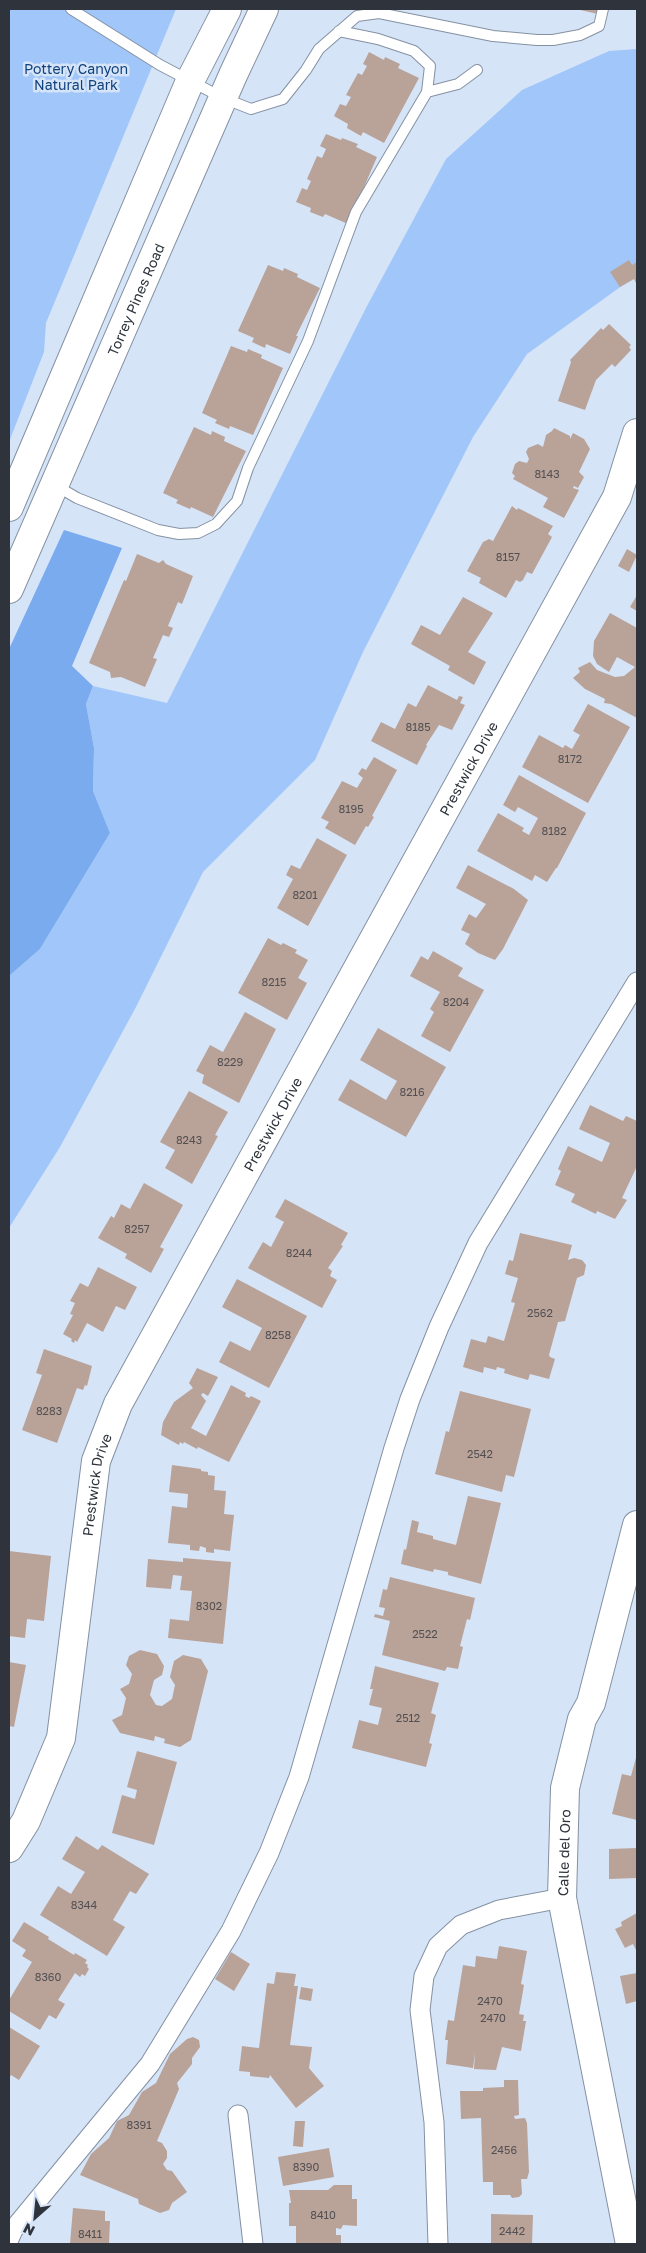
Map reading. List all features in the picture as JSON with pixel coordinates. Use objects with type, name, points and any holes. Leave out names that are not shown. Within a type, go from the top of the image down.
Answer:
[{"type":"street","name":"Torrey Pines Road","points":[[9,589],[54,484],[207,90],[227,9]]},
{"type":"street","name":"Torrey Pines Road","points":[[9,507],[207,90],[264,9]]},
{"type":"street","name":"Prestwick Drive","points":[[9,1848],[26,1821],[61,1738],[96,1461],[118,1404],[617,497],[637,433]]},
{"type":"street","points":[[9,2239],[13,2230],[150,2064],[231,1931],[269,1853],[299,1777],[394,1448],[410,1399],[439,1327],[478,1244],[637,982]]},
{"type":"street","name":"Calle del Oro","points":[[630,2244],[562,1898],[565,1788],[582,1719],[591,1703],[637,1525]]},
{"type":"street","points":[[438,2244],[434,2122],[420,2010],[424,1976],[438,1946],[461,1925],[500,1910],[562,1898]]},
{"type":"street","points":[[238,2115],[253,2244]]},
{"type":"lane","points":[[71,9],[160,65],[207,90],[251,108],[283,99],[306,70],[319,49],[357,16],[379,13],[493,36],[553,40],[580,35],[599,26],[603,9]]},
{"type":"lane","points":[[54,484],[77,498],[158,530],[180,534],[198,532],[216,524],[236,501],[248,468],[308,341],[356,212],[427,92],[430,66],[414,50],[339,31]]},
{"type":"lane","points":[[427,92],[458,84],[477,70]]},
{"type":"green space","name":"Pottery Canyon Natural Park","points":[[9,9],[176,9],[46,323],[44,352],[9,442]]},
{"type":"green space","points":[[637,49],[637,275],[527,354],[473,437],[363,652],[315,760],[203,872],[136,1007],[60,1147],[9,1228],[9,976],[40,949],[110,833],[93,791],[94,748],[86,704],[93,686],[167,703],[367,306],[446,159],[522,90],[609,51]]},
{"type":"shaded area","points":[[64,530],[122,548],[72,666],[93,686],[86,704],[94,748],[93,791],[110,833],[40,949],[9,976],[9,649]]},
{"type":"building","points":[[576,9],[599,9],[598,14]]},
{"type":"building","points":[[369,52],[384,60],[385,57],[400,64],[398,68],[419,78],[384,143],[363,132],[361,136],[347,128],[348,124],[334,116],[340,104],[346,106],[351,97],[346,95],[358,73],[362,75],[367,66],[363,64]]},
{"type":"building","points":[[326,134],[358,144],[356,147],[377,157],[348,224],[325,214],[323,217],[310,212],[311,208],[296,202],[302,188],[307,190],[311,181],[307,179],[317,156],[322,158],[326,149],[320,146]]},
{"type":"building","points":[[629,260],[632,265],[637,262],[637,285],[634,279],[620,287],[610,272]]},
{"type":"building","points":[[268,265],[283,271],[284,268],[298,274],[297,277],[320,288],[296,336],[298,336],[290,354],[266,344],[265,348],[252,342],[254,338],[238,331]]},
{"type":"building","points":[[609,324],[631,345],[629,347],[631,350],[615,367],[612,364],[596,380],[585,410],[558,401],[571,362],[570,360],[601,328],[603,330]]},
{"type":"building","points":[[231,346],[247,352],[248,349],[262,355],[261,358],[283,368],[253,435],[230,426],[229,429],[215,423],[217,420],[202,413]]},
{"type":"building","points":[[194,427],[211,435],[212,431],[225,437],[224,441],[246,451],[213,517],[191,507],[190,509],[176,503],[178,500],[163,493]]},
{"type":"building","points":[[554,428],[570,436],[570,439],[573,433],[584,439],[590,449],[579,472],[584,477],[578,488],[574,486],[573,488],[579,490],[564,518],[543,507],[548,498],[513,479],[515,476],[512,473],[515,464],[519,461],[527,463],[529,459],[526,452],[528,448],[538,444],[543,447],[546,435]]},
{"type":"building","points":[[512,506],[553,526],[548,534],[552,537],[532,574],[527,572],[523,580],[520,582],[516,580],[506,598],[479,583],[481,578],[467,571],[483,542],[489,539],[493,541]]},
{"type":"building","points":[[627,549],[637,555],[629,572],[618,566]]},
{"type":"building","points":[[137,554],[159,563],[163,560],[166,564],[193,576],[182,604],[178,602],[168,626],[173,628],[169,637],[163,635],[153,658],[157,659],[145,687],[121,677],[111,678],[110,672],[89,663]]},
{"type":"building","points":[[637,595],[637,611],[630,607]]},
{"type":"building","points":[[463,597],[493,613],[468,652],[486,662],[474,685],[448,670],[450,666],[411,644],[421,625],[440,635]]},
{"type":"building","points":[[610,613],[637,628],[637,718],[611,704],[604,703],[605,699],[585,689],[573,678],[580,672],[578,668],[590,662],[597,670],[615,677],[624,676],[635,667],[617,657],[609,672],[597,664],[593,656],[594,641]]},
{"type":"building","points":[[428,685],[457,700],[459,696],[463,697],[460,703],[465,705],[452,730],[439,725],[426,745],[417,765],[371,741],[381,722],[395,729],[408,703],[416,707]]},
{"type":"building","points":[[588,704],[630,727],[588,803],[522,767],[539,735],[563,748],[565,745],[572,749],[580,735],[573,731]]},
{"type":"building","points":[[374,757],[397,770],[372,816],[374,817],[368,827],[366,826],[355,845],[325,828],[329,822],[321,818],[342,781],[357,788],[363,778],[358,774],[362,768],[366,770]]},
{"type":"building","points":[[519,775],[586,813],[557,868],[547,882],[535,875],[532,881],[477,851],[498,813],[524,828],[522,831],[529,835],[538,818],[518,807],[515,812],[503,805]]},
{"type":"building","points":[[317,838],[347,855],[308,926],[277,908],[293,879],[286,875],[291,865],[300,869]]},
{"type":"building","points":[[468,865],[514,889],[528,900],[503,949],[495,960],[478,953],[465,944],[470,934],[461,930],[469,914],[476,918],[486,904],[456,888]]},
{"type":"building","points":[[268,938],[297,950],[295,953],[308,960],[298,978],[307,983],[287,1020],[238,993]]},
{"type":"building","points":[[433,951],[463,968],[458,976],[484,990],[450,1052],[421,1036],[434,1012],[430,1009],[440,992],[410,976],[421,956],[428,960]]},
{"type":"building","points":[[245,1012],[276,1029],[239,1103],[202,1083],[204,1075],[196,1071],[210,1045],[223,1052]]},
{"type":"building","points":[[378,1028],[446,1067],[406,1137],[338,1100],[350,1079],[386,1100],[397,1081],[360,1060]]},
{"type":"building","points":[[189,1091],[228,1112],[215,1135],[218,1136],[192,1184],[165,1168],[175,1150],[160,1142]]},
{"type":"building","points":[[590,1105],[623,1121],[626,1116],[637,1121],[637,1166],[622,1198],[627,1200],[615,1219],[597,1211],[596,1214],[571,1202],[575,1194],[555,1185],[561,1171],[558,1169],[568,1146],[602,1162],[610,1143],[579,1129]]},
{"type":"building","points":[[144,1183],[183,1205],[160,1247],[164,1249],[151,1273],[125,1258],[127,1254],[98,1238],[111,1216],[114,1218],[121,1204],[130,1209]]},
{"type":"building","points":[[285,1199],[348,1233],[341,1245],[343,1246],[328,1268],[332,1271],[330,1276],[337,1280],[322,1308],[248,1268],[263,1242],[271,1247],[284,1222],[275,1217]]},
{"type":"building","points":[[520,1233],[572,1245],[568,1260],[574,1258],[582,1260],[586,1265],[584,1275],[577,1278],[565,1321],[558,1322],[549,1355],[555,1359],[549,1379],[530,1374],[528,1380],[504,1373],[505,1369],[497,1367],[496,1370],[484,1367],[483,1373],[463,1367],[471,1339],[486,1343],[488,1336],[504,1341],[515,1303],[511,1302],[518,1278],[505,1274],[509,1260],[513,1261]]},
{"type":"building","points":[[98,1267],[137,1287],[125,1310],[116,1306],[103,1332],[87,1323],[77,1342],[75,1340],[74,1343],[71,1341],[72,1339],[63,1334],[73,1315],[70,1314],[75,1303],[70,1301],[80,1283],[88,1287]]},
{"type":"building","points":[[237,1279],[307,1316],[269,1388],[219,1362],[230,1341],[250,1351],[262,1328],[222,1307]]},
{"type":"building","points":[[44,1349],[92,1366],[87,1386],[85,1385],[83,1390],[77,1388],[57,1443],[22,1430],[42,1375],[36,1373]]},
{"type":"building","points":[[197,1368],[218,1377],[208,1396],[203,1393],[201,1395],[206,1401],[191,1428],[206,1436],[231,1385],[246,1393],[245,1396],[249,1398],[251,1396],[261,1401],[229,1462],[184,1442],[183,1444],[180,1442],[179,1445],[161,1435],[163,1422],[174,1402],[193,1388],[189,1383]]},
{"type":"building","points":[[460,1391],[531,1409],[514,1477],[506,1475],[502,1492],[435,1474],[446,1431],[449,1432]]},
{"type":"building","points":[[172,1465],[201,1469],[201,1471],[208,1472],[208,1475],[215,1476],[214,1490],[226,1491],[224,1514],[234,1515],[230,1551],[214,1549],[214,1553],[206,1552],[206,1548],[200,1546],[199,1551],[190,1550],[190,1545],[168,1543],[172,1506],[187,1508],[188,1494],[169,1492]]},
{"type":"building","points":[[468,1496],[501,1503],[481,1584],[448,1575],[448,1572],[434,1569],[433,1572],[401,1564],[412,1520],[419,1522],[417,1532],[433,1536],[433,1539],[456,1545]]},
{"type":"building","points":[[9,1551],[51,1556],[44,1621],[27,1619],[25,1638],[9,1636]]},
{"type":"building","points":[[183,1558],[231,1562],[223,1644],[168,1638],[170,1619],[189,1621],[192,1591],[180,1590],[182,1576],[173,1575],[171,1589],[146,1587],[148,1559],[183,1562]]},
{"type":"building","points":[[390,1577],[475,1598],[470,1620],[467,1619],[460,1646],[463,1647],[458,1669],[447,1667],[445,1671],[382,1655],[390,1621],[374,1617],[375,1614],[383,1616],[385,1608],[379,1607],[383,1589],[387,1590]]},
{"type":"building","points":[[140,1650],[157,1654],[164,1666],[162,1675],[154,1680],[150,1695],[156,1705],[162,1706],[172,1699],[175,1685],[170,1677],[174,1661],[183,1655],[201,1659],[208,1671],[191,1740],[180,1747],[164,1743],[165,1739],[155,1736],[154,1741],[120,1733],[112,1720],[122,1715],[126,1698],[120,1689],[129,1684],[132,1674],[126,1665],[129,1656]]},
{"type":"building","points":[[9,1662],[26,1665],[14,1727],[9,1726]]},
{"type":"building","points":[[375,1666],[439,1683],[431,1713],[436,1715],[429,1743],[432,1744],[426,1767],[352,1748],[359,1720],[378,1725],[382,1708],[369,1705],[373,1689],[370,1689]]},
{"type":"building","points":[[137,1751],[177,1762],[154,1845],[112,1833],[122,1795],[135,1799],[137,1790],[127,1787]]},
{"type":"building","points":[[637,1754],[637,1820],[612,1814],[622,1774],[631,1776]]},
{"type":"building","points":[[76,1836],[98,1850],[102,1845],[149,1874],[136,1894],[130,1891],[113,1920],[125,1927],[107,1956],[40,1915],[58,1886],[71,1894],[85,1872],[62,1859]]},
{"type":"building","points":[[637,1848],[637,1878],[609,1879],[609,1849]]},
{"type":"building","points":[[637,1913],[637,1952],[633,1944],[625,1948],[615,1929],[622,1926],[621,1922]]},
{"type":"building","points":[[24,1922],[74,1955],[75,1953],[87,1960],[85,1963],[89,1969],[85,1976],[82,1974],[80,1977],[75,1973],[58,2000],[65,2004],[56,2019],[49,2015],[40,2030],[9,2011],[9,2000],[32,1962],[22,1956],[26,1950],[12,1941]]},
{"type":"building","points":[[499,1946],[527,1951],[521,1984],[524,1985],[519,2014],[524,2015],[523,2021],[526,2021],[521,2051],[502,2047],[496,2070],[474,2069],[475,2053],[473,2068],[446,2064],[448,2040],[445,2040],[448,2020],[454,2021],[463,1965],[475,1967],[476,1956],[497,1959]]},
{"type":"building","points":[[231,1952],[250,1964],[234,1991],[215,1979]]},
{"type":"building","points":[[276,1972],[296,1974],[294,1986],[298,1986],[290,2045],[312,2047],[309,2068],[324,2086],[296,2108],[270,2075],[269,2078],[250,2076],[250,2072],[239,2071],[242,2046],[259,2048],[267,1983],[274,1984]]},
{"type":"building","points":[[637,1973],[637,2001],[626,2004],[620,1976]]},
{"type":"building","points":[[301,1987],[313,1989],[311,2001],[299,1999]]},
{"type":"building","points":[[9,2027],[40,2046],[19,2080],[11,2075],[9,2078]]},
{"type":"building","points":[[193,2037],[199,2040],[200,2047],[192,2058],[192,2064],[177,2083],[179,2089],[157,2141],[162,2143],[167,2151],[167,2158],[163,2164],[167,2170],[172,2171],[187,2192],[172,2203],[169,2210],[160,2213],[139,2204],[138,2199],[80,2175],[91,2154],[109,2138],[117,2121],[129,2115],[142,2092],[156,2083],[170,2054],[187,2039]]},
{"type":"building","points":[[504,2080],[518,2080],[519,2115],[514,2116],[515,2119],[525,2118],[527,2123],[529,2172],[527,2179],[521,2179],[522,2194],[519,2197],[512,2198],[510,2195],[493,2195],[493,2182],[483,2182],[481,2118],[461,2119],[460,2091],[483,2091],[483,2088],[504,2087]]},
{"type":"building","points":[[295,2121],[305,2121],[303,2147],[293,2146]]},
{"type":"building","points":[[329,2148],[334,2177],[283,2186],[278,2157]]},
{"type":"building","points":[[334,2185],[352,2185],[352,2199],[357,2199],[357,2226],[343,2225],[341,2229],[336,2228],[336,2235],[341,2235],[341,2244],[296,2244],[296,2226],[289,2226],[289,2203],[291,2203],[289,2190],[328,2190]]},
{"type":"building","points":[[73,2208],[105,2211],[105,2221],[110,2221],[109,2244],[70,2244]]},
{"type":"building","points":[[491,2214],[533,2215],[532,2244],[491,2244]]}]
